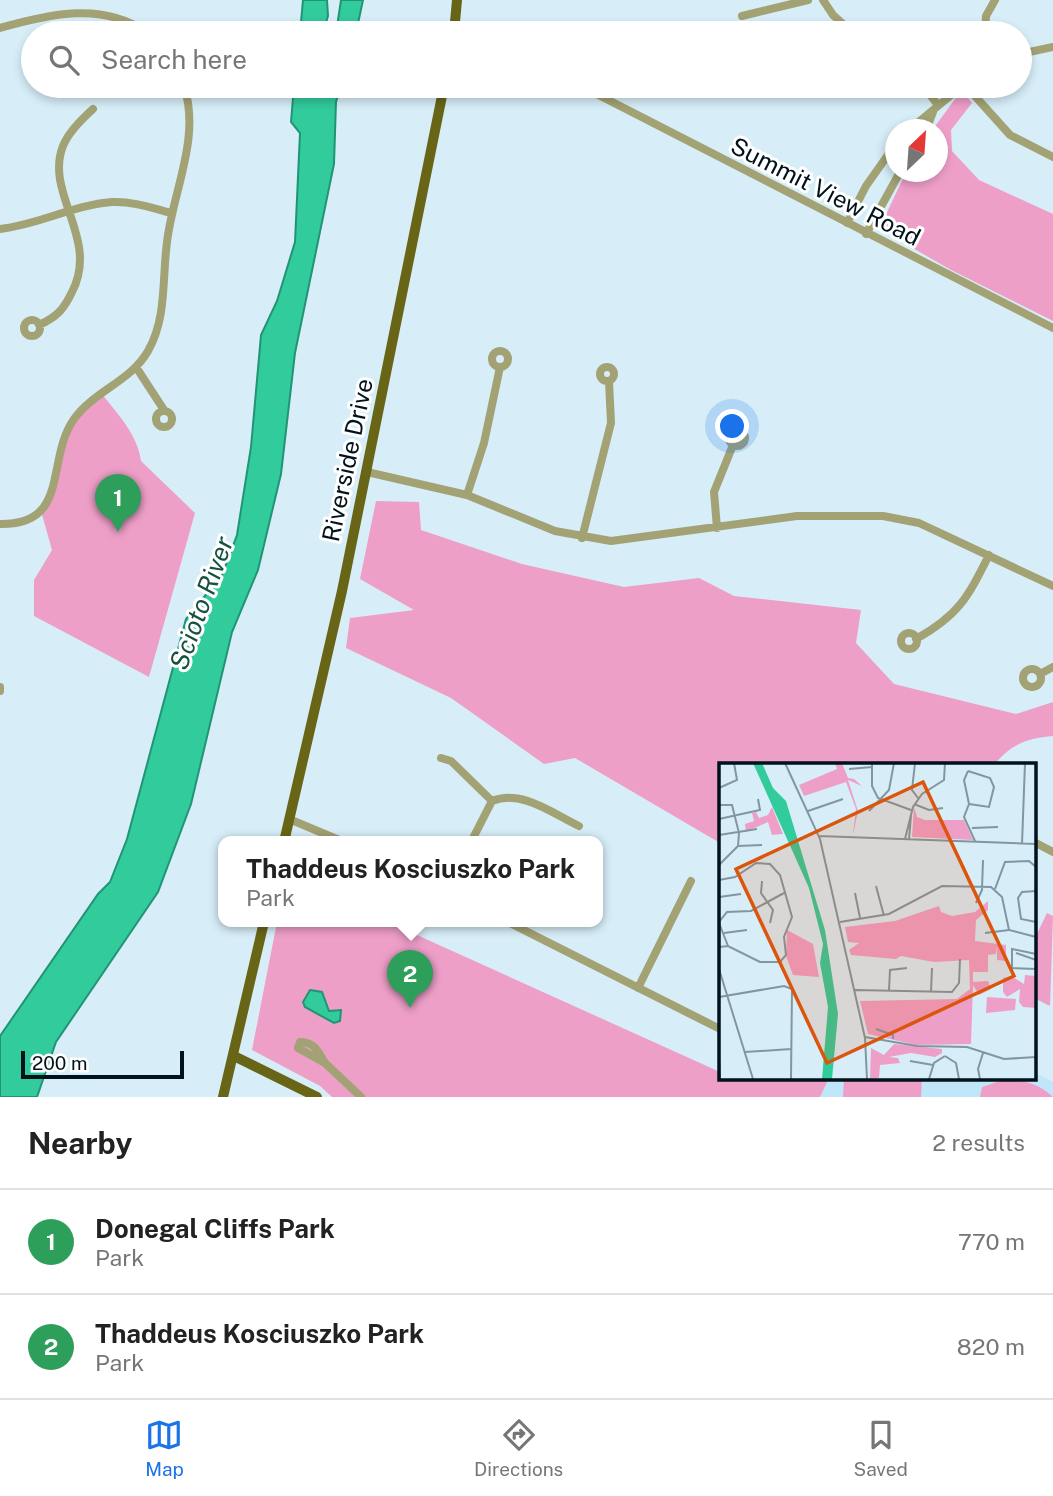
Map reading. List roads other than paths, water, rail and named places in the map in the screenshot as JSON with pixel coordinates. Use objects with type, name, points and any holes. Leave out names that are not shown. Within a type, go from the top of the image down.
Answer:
[{"type":"main road","points":[[456,21],[457,0]]},
{"type":"main road","name":"Riverside Drive","points":[[285,836],[367,472],[442,98]]},
{"type":"main road","points":[[223,1097],[263,927]]},
{"type":"main road","points":[[234,1056],[317,1097]]},
{"type":"street","points":[[742,16],[808,0]]},
{"type":"street","points":[[823,0],[842,21]]},
{"type":"street","points":[[986,21],[995,0]]},
{"type":"street","points":[[29,21],[58,14],[90,13],[125,21]]},
{"type":"street","points":[[0,28],[21,23]]},
{"type":"street","points":[[1032,51],[1053,47]]},
{"type":"street","points":[[0,524],[30,519],[45,508],[52,492],[62,447],[74,420],[94,398],[136,368],[147,353],[159,323],[171,213],[184,169],[188,139],[185,98]]},
{"type":"street","name":"Summit View Road","points":[[604,98],[1053,328]]},
{"type":"street","points":[[930,98],[936,109]]},
{"type":"street","points":[[920,119],[949,98]]},
{"type":"street","points":[[975,98],[1010,135],[1053,157]]},
{"type":"street","points":[[39,324],[61,313],[78,277],[81,250],[61,181],[63,146],[93,109]]},
{"type":"street","points":[[931,119],[936,109]]},
{"type":"street","points":[[847,223],[866,186],[885,159]]},
{"type":"street","points":[[866,234],[895,182]]},
{"type":"street","points":[[0,229],[24,226],[70,211],[114,202],[171,213]]},
{"type":"street","points":[[467,495],[484,443],[500,367]]},
{"type":"street","points":[[136,368],[164,410]]},
{"type":"street","points":[[582,538],[611,423],[609,381]]},
{"type":"street","points":[[717,528],[714,492],[733,445]]},
{"type":"street","points":[[367,472],[467,495],[555,531],[582,538],[611,541],[797,516],[883,516],[919,523],[1053,586]]},
{"type":"street","points":[[916,639],[954,615],[971,591],[989,555]]},
{"type":"street","points":[[1040,674],[1053,667]]},
{"type":"street","points":[[441,758],[451,761],[492,801]]},
{"type":"street","points":[[474,836],[492,801],[506,795],[520,797],[579,826]]},
{"type":"street","points":[[289,818],[330,836]]},
{"type":"street","points":[[1036,843],[1053,852]]},
{"type":"street","points":[[638,988],[691,881]]},
{"type":"street","points":[[518,927],[719,1028]]},
{"type":"street","points":[[324,1063],[361,1097]]},
{"type":"water","points":[[303,0],[327,0],[327,21],[301,21]]},
{"type":"water","points":[[341,0],[363,0],[359,21],[338,21]]},
{"type":"water","name":"Scioto River","points":[[293,98],[337,98],[334,164],[295,353],[281,474],[258,570],[232,632],[191,804],[158,892],[56,1042],[37,1097],[0,1097],[0,1036],[98,894],[110,882],[127,839],[186,619],[222,575],[237,535],[251,447],[261,335],[277,301],[295,242],[300,133],[291,122]]},
{"type":"water","points":[[310,990],[322,992],[329,1011],[341,1010],[340,1021],[334,1023],[305,1007],[303,1002]]},
{"type":"place","name":"Donegal Cliffs Park","points":[[118,532]]},
{"type":"place","name":"Thaddeus Kosciuszko Park","points":[[410,1008]]}]
